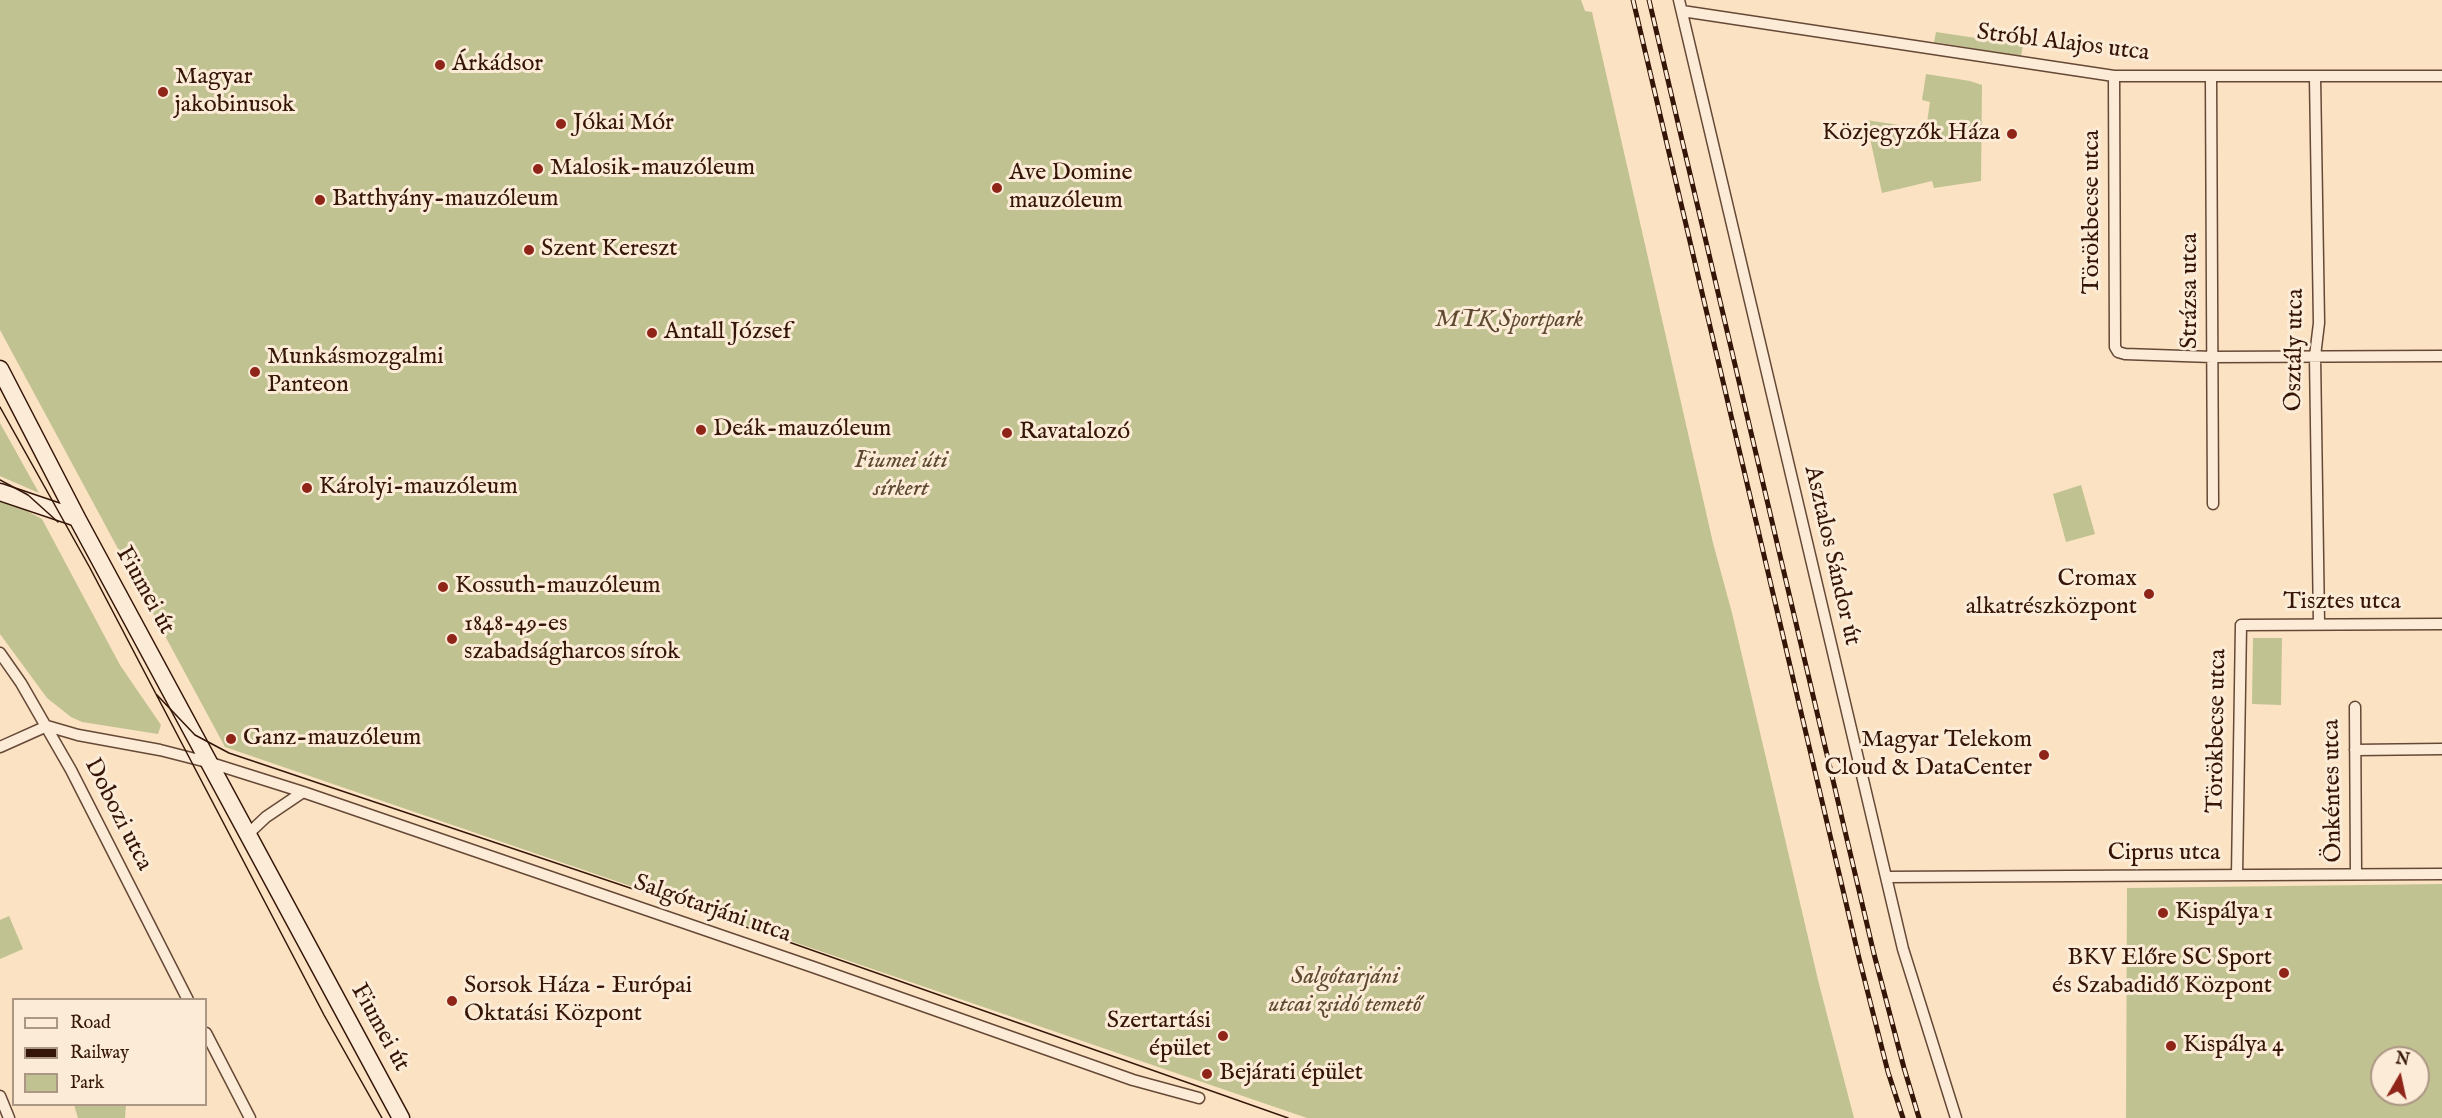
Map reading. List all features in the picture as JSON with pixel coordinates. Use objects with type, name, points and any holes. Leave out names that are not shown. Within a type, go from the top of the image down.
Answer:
[{"type":"main road","name":"Fiumei út","points":[[1,372],[77,518],[401,1118]]},
{"type":"main road","points":[[0,492],[77,518]]},
{"type":"street","name":"Stróbl Alajos utca","points":[[1681,5],[2114,76],[2442,76]]},
{"type":"street","name":"Asztalos Sándor út","points":[[1681,5],[1906,960],[1956,1118]]},
{"type":"street","name":"Törökbecse utca","points":[[2114,76],[2115,347],[2118,352],[2125,354],[2212,357]]},
{"type":"street","name":"Strázsa utca","points":[[2211,77],[2213,504]]},
{"type":"street","name":"Osztály utca","points":[[2315,77],[2319,323],[2315,356],[2319,624]]},
{"type":"street","points":[[2212,357],[2442,356]]},
{"type":"street","name":"Tisztes utca","points":[[2241,625],[2442,624]]},
{"type":"street","name":"Törökbecse utca","points":[[2237,875],[2241,625]]},
{"type":"street","name":"Dobozi utca","points":[[0,653],[47,726],[187,998]]},
{"type":"street","name":"Önkéntes utca","points":[[2355,707],[2356,874]]},
{"type":"street","points":[[0,747],[47,726]]},
{"type":"street","name":"Salgótarjáni utca","points":[[47,726],[78,735],[160,750],[211,763],[303,792],[813,967],[1133,1080],[1198,1098]]},
{"type":"street","points":[[2355,750],[2442,749]]},
{"type":"street","points":[[248,834],[266,817],[303,792]]},
{"type":"street","name":"Ciprus utca","points":[[1886,877],[2442,874]]},
{"type":"street","points":[[207,1035],[250,1118]]},
{"type":"street","points":[[0,1096],[9,1118]]},
{"type":"green space","name":"Fiumei úti sírkert","points":[[0,0],[1581,0],[1585,11],[1592,12],[1713,543],[1732,613],[1819,984],[1854,1118],[1307,1118],[225,747],[0,330]]},
{"type":"green space","points":[[1936,32],[2023,45],[2021,56],[1934,42]]},
{"type":"green space","points":[[1926,74],[1982,85],[1981,181],[1934,188],[1932,181],[1882,193],[1866,120],[1926,129],[1930,102],[1922,100]]},
{"type":"green space","points":[[0,423],[39,493],[0,476]]},
{"type":"green space","points":[[2081,485],[2095,534],[2066,542],[2053,494]]},
{"type":"green space","points":[[0,500],[14,504],[42,519],[120,665],[161,725],[158,734],[82,722],[71,717],[47,698],[0,634]]},
{"type":"green space","points":[[2253,638],[2282,638],[2281,705],[2252,704]]},
{"type":"green space","name":"BKV Előre SC Sport és Szabadidő Központ","points":[[2442,884],[2442,1118],[2126,1118],[2127,888]]},
{"type":"green space","points":[[9,916],[23,949],[0,959],[0,920]]},
{"type":"green space","points":[[74,1106],[126,1106],[125,1118],[78,1118]]},
{"type":"tram line","points":[[0,407],[90,568],[324,1015],[382,1118]]},
{"type":"tram line","points":[[0,480],[28,495],[58,522]]},
{"type":"tram line","points":[[157,695],[195,735],[229,753],[749,928],[1288,1118]]},
{"type":"railway","points":[[1633,0],[1859,958],[1888,1072],[1903,1118]]},
{"type":"railway","points":[[1649,0],[1874,954],[1919,1118]]},
{"type":"place","name":"Árkádsor","points":[[440,65]]},
{"type":"place","name":"Magyar jakobinusok","points":[[163,92]]},
{"type":"place","name":"Jókai Mór","points":[[561,124]]},
{"type":"place","name":"Közjegyzők Háza","points":[[2012,134]]},
{"type":"place","name":"Malosik-mauzóleum","points":[[538,169]]},
{"type":"place","name":"Ave Domine mauzóleum","points":[[997,188]]},
{"type":"place","name":"Batthyány-mauzóleum","points":[[320,200]]},
{"type":"place","name":"Szent Kereszt","points":[[529,250]]},
{"type":"place","name":"Antall József","points":[[652,333]]},
{"type":"place","name":"Munkásmozgalmi Panteon","points":[[255,372]]},
{"type":"place","name":"Deák-mauzóleum","points":[[701,430]]},
{"type":"place","name":"Ravatalozó","points":[[1007,433]]},
{"type":"place","name":"Károlyi-mauzóleum","points":[[307,488]]},
{"type":"place","name":"Kossuth-mauzóleum","points":[[443,587]]},
{"type":"place","name":"Cromax alkatrészközpont","points":[[2149,594]]},
{"type":"place","name":"1848-49-es szabadságharcos sírok","points":[[452,639]]},
{"type":"place","name":"Ganz-mauzóleum","points":[[231,739]]},
{"type":"place","name":"Magyar Telekom Cloud & DataCenter","points":[[2044,755]]},
{"type":"place","name":"Kispálya 1","points":[[2163,913]]},
{"type":"place","name":"BKV Előre SC Sport és Szabadidő Központ","points":[[2284,973]]},
{"type":"place","name":"Sorsok Háza - Európai Oktatási Központ","points":[[452,1001]]},
{"type":"place","name":"Szertartási épület","points":[[1223,1036]]},
{"type":"place","name":"Kispálya 4","points":[[2171,1046]]},
{"type":"place","name":"Bejárati épület","points":[[1207,1074]]},
{"type":"park label","name":"MTK Sportpark","points":[[1509,321]]},
{"type":"park label","name":"Salgótarjáni utcai zsidó temető","points":[[1345,992]]}]
